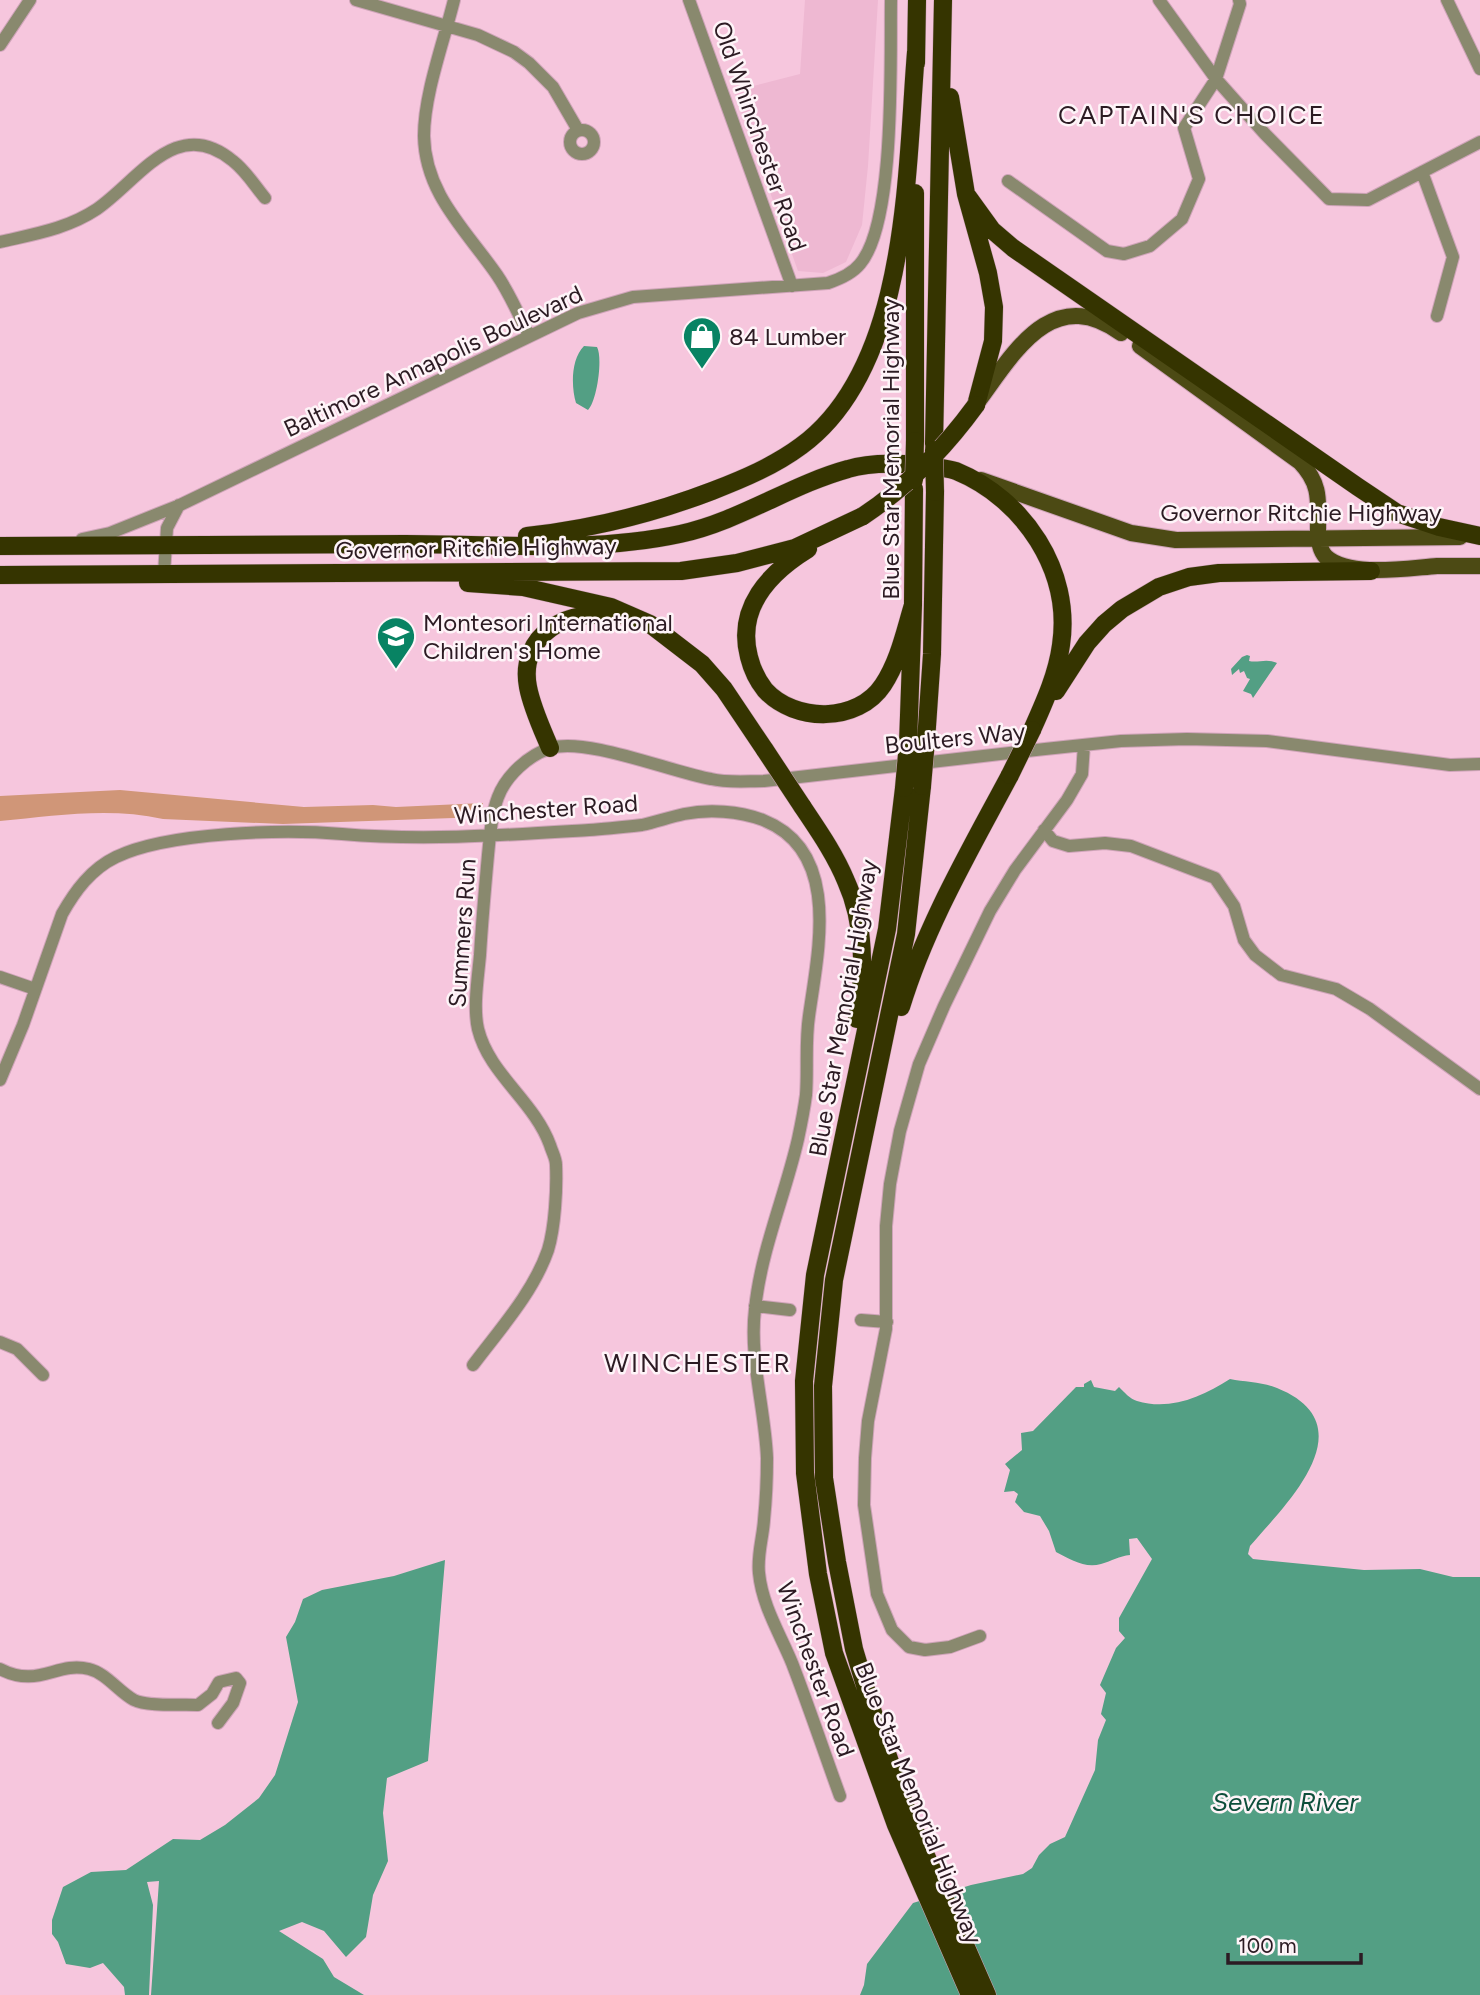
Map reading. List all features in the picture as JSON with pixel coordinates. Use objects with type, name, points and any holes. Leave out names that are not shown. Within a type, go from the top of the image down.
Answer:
[{"type":"highway","name":"Blue Star Memorial Highway","points":[[917,0],[914,489],[917,742]]},
{"type":"highway","name":"Blue Star Memorial Highway","points":[[943,0],[932,654],[917,742],[906,934],[834,1280],[823,1386],[824,1478],[836,1562],[854,1649],[903,1822],[986,1995]]},
{"type":"highway","points":[[942,38],[966,194],[988,273],[994,307],[993,341],[976,405]]},
{"type":"highway","points":[[404,544],[536,535],[621,520],[734,482],[770,466],[803,445],[852,392],[879,332],[904,210],[916,52]]},
{"type":"highway","points":[[966,194],[992,230],[1013,248],[1396,513],[1480,537]]},
{"type":"highway","name":"Governor Ritchie Highway","points":[[0,575],[681,571],[737,563],[795,548],[863,516],[907,483],[938,452],[976,405]]},
{"type":"highway","name":"Governor Ritchie Highway","points":[[0,546],[580,545],[678,535],[718,524],[848,469],[897,463],[956,471]]},
{"type":"highway","points":[[870,1100],[911,975],[952,884],[1032,730],[1047,695],[1061,643],[1059,590],[1042,547],[1015,510],[979,483],[956,471]]},
{"type":"highway","points":[[863,516],[792,559],[773,575],[756,595],[747,620],[745,643],[752,671],[766,691],[785,704],[806,712],[825,715],[846,712],[867,702],[883,687],[894,666],[914,605]]},
{"type":"highway","points":[[1032,730],[1087,643],[1122,609],[1159,587],[1189,577],[1219,573],[1371,571]]},
{"type":"highway","points":[[342,574],[523,587],[611,607],[635,616],[669,637],[702,664],[724,689],[831,850],[847,882],[858,918],[862,958],[861,996],[816,1275]]},
{"type":"highway","points":[[550,748],[532,703],[527,678],[532,652],[548,629],[559,621],[585,615],[608,615],[669,637]]},
{"type":"highway","name":"Blue Star Memorial Highway","points":[[913,787],[887,929],[816,1275],[804,1381],[804,1460],[818,1574],[834,1653],[970,1995]]},
{"type":"main road","points":[[976,405],[1007,362],[1041,326],[1058,318],[1075,315],[1090,317],[1108,323],[1300,462],[1313,475],[1318,493],[1318,537],[1326,558],[1371,571],[1480,566]]},
{"type":"main road","name":"Governor Ritchie Highway","points":[[956,471],[1131,533],[1176,540],[1480,537]]},
{"type":"street","points":[[0,45],[30,0]]},
{"type":"street","points":[[356,0],[498,43],[529,63],[553,87],[578,130]]},
{"type":"street","points":[[454,0],[425,113],[424,137],[431,178],[452,217],[483,256],[510,297],[529,337]]},
{"type":"street","name":"Old Whinchester Road","points":[[689,0],[792,286]]},
{"type":"street","name":"Baltimore Annapolis Boulevard","points":[[48,546],[110,533],[180,505],[579,313],[633,297],[828,283],[851,272],[860,264],[873,240],[881,206],[889,142],[891,0]]},
{"type":"street","points":[[1159,0],[1216,79],[1329,199],[1368,200],[1480,142]]},
{"type":"street","points":[[1008,181],[1107,251],[1124,254],[1150,246],[1182,219],[1199,179],[1184,128],[1216,79],[1239,0]]},
{"type":"street","points":[[1447,0],[1480,69]]},
{"type":"street","points":[[0,242],[71,224],[99,207],[156,158],[185,145],[200,145],[225,155],[235,162],[265,198]]},
{"type":"street","points":[[1422,172],[1453,257],[1437,316]]},
{"type":"street","points":[[164,574],[167,528],[180,505]]},
{"type":"street","name":"Boulters Way","points":[[550,748],[586,747],[711,779],[737,782],[1084,745],[1187,738],[1236,739],[1450,765],[1480,764]]},
{"type":"street","points":[[980,1636],[950,1647],[925,1650],[909,1647],[892,1630],[877,1594],[864,1505],[865,1458],[867,1421],[887,1322],[886,1226],[890,1184],[900,1131],[919,1064],[964,962],[990,911],[1044,830],[1068,800],[1082,774],[1084,745]]},
{"type":"street","points":[[490,836],[497,798],[504,785],[522,765],[550,748]]},
{"type":"street","name":"Winchester Road","points":[[0,1080],[17,1042],[62,914],[73,895],[95,871],[127,853],[177,841],[276,832],[405,839],[490,836],[590,830],[644,824],[689,813],[730,812],[763,820],[795,842],[814,872],[820,897],[814,982],[808,1022],[806,1097],[783,1198],[766,1248],[755,1306],[754,1350],[763,1406],[767,1460],[758,1569],[762,1590],[841,1796]]},
{"type":"street","points":[[1044,830],[1053,841],[1069,846],[1105,843],[1131,846],[1215,878],[1234,906],[1244,940],[1255,955],[1281,975],[1336,989],[1370,1009],[1480,1089]]},
{"type":"street","name":"Summers Run","points":[[473,1365],[520,1302],[548,1249],[554,1208],[556,1162],[545,1129],[491,1061],[478,1028],[477,991],[490,836]]},
{"type":"street","points":[[0,977],[36,989]]},
{"type":"street","points":[[755,1306],[790,1310]]},
{"type":"street","points":[[860,1321],[887,1322]]},
{"type":"street","points":[[0,1342],[17,1349],[43,1375]]},
{"type":"street","points":[[0,1670],[18,1677],[42,1676],[69,1668],[91,1669],[134,1700],[198,1705],[212,1694],[219,1682],[236,1678],[240,1684],[233,1703],[218,1723]]},
{"type":"shaded area","points":[[805,0],[878,0],[862,225],[846,262],[823,273],[798,271],[734,91],[800,74]]},
{"type":"shaded area","points":[[120,790],[304,807],[483,803],[482,817],[283,824],[163,819],[102,813],[0,821],[0,796]]},
{"type":"water","points":[[584,346],[597,347],[599,352],[596,389],[588,410],[576,403],[573,389],[574,365]]},
{"type":"water","points":[[1247,655],[1250,656],[1249,661],[1277,663],[1253,698],[1251,694],[1243,691],[1250,679],[1244,671],[1240,673],[1239,669],[1232,675],[1231,669]]},
{"type":"water","name":"Severn River","points":[[1230,1379],[1277,1388],[1303,1404],[1316,1422],[1318,1443],[1312,1465],[1283,1508],[1250,1546],[1248,1554],[1253,1559],[1364,1570],[1420,1569],[1453,1577],[1480,1577],[1480,1995],[860,1995],[867,1964],[913,1903],[971,1885],[1023,1874],[1032,1868],[1039,1855],[1050,1844],[1065,1837],[1095,1770],[1098,1740],[1106,1720],[1101,1714],[1106,1693],[1100,1685],[1116,1648],[1125,1638],[1119,1631],[1119,1618],[1152,1559],[1137,1538],[1129,1539],[1130,1555],[1095,1565],[1078,1562],[1056,1552],[1049,1531],[1040,1516],[1024,1512],[1015,1502],[1018,1494],[1014,1491],[1004,1492],[1010,1470],[1005,1464],[1022,1450],[1021,1433],[1033,1431],[1076,1387],[1084,1387],[1084,1384],[1091,1380],[1094,1387],[1115,1391],[1119,1387],[1134,1400],[1162,1404],[1197,1397]]},
{"type":"water","points":[[445,1560],[428,1761],[387,1778],[383,1813],[388,1861],[373,1895],[366,1937],[346,1957],[324,1931],[302,1922],[279,1931],[323,1959],[334,1977],[364,1995],[151,1995],[159,1881],[147,1882],[153,1905],[149,1995],[125,1995],[124,1987],[103,1963],[90,1968],[66,1964],[52,1934],[52,1920],[63,1887],[91,1872],[126,1870],[173,1839],[200,1840],[225,1825],[259,1798],[275,1775],[298,1702],[286,1637],[303,1599],[322,1590],[394,1576]]},
{"type":"place","name":"84 Lumber","points":[[702,370]]},
{"type":"place","name":"Montesori International Children's Home","points":[[396,670]]},
{"type":"district","name":"CAPTAIN'S CHOICE","points":[[1192,115]]},
{"type":"district","name":"WINCHESTER","points":[[698,1363]]}]
